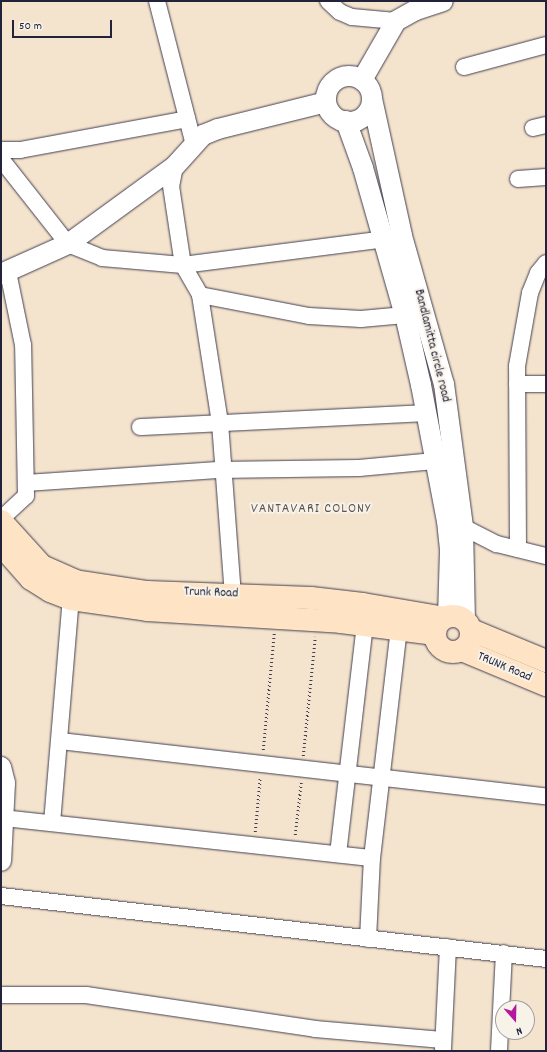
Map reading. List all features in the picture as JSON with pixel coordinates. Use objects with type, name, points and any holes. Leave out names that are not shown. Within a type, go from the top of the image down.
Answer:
[{"type":"main road","name":"Trunk Road","points":[[1,520],[42,566],[75,581],[147,592],[311,598],[400,620]]},
{"type":"main road","name":"Trunk Road","points":[[5,553],[31,579],[50,591],[71,599],[147,610],[341,622],[400,620],[453,624],[546,661]]},
{"type":"main road","name":"TRUNK Road","points":[[453,624],[437,643],[444,650],[453,652],[462,650],[546,685]]},
{"type":"main road","points":[[453,624],[468,645],[462,650]]},
{"type":"street","points":[[156,1],[194,145]]},
{"type":"street","points":[[328,1],[340,12],[352,17],[396,22]]},
{"type":"street","points":[[372,99],[366,113],[360,118],[346,121],[333,115],[326,102],[328,89],[337,79],[350,76],[362,80],[396,22],[416,10],[443,1]]},
{"type":"street","points":[[464,67],[546,46]]},
{"type":"street","name":"Bandlamitta circle road","points":[[362,80],[368,85],[372,99],[402,236],[444,384],[456,527]]},
{"type":"street","points":[[1,520],[26,496],[23,345],[4,273],[68,244],[175,166],[203,135],[218,129],[326,102]]},
{"type":"street","points":[[1,150],[20,150],[187,119]]},
{"type":"street","points":[[346,121],[405,315],[435,461],[456,527],[450,550],[453,624]]},
{"type":"street","points":[[1,159],[68,244],[102,258],[183,266],[383,240],[402,236]]},
{"type":"street","points":[[175,166],[171,186],[183,266],[200,295],[220,424],[233,596]]},
{"type":"street","points":[[518,179],[546,178]]},
{"type":"street","points":[[518,549],[517,366],[530,293],[538,273],[546,263]]},
{"type":"street","points":[[200,295],[309,316],[361,319],[405,315]]},
{"type":"street","points":[[517,384],[546,384]]},
{"type":"street","points":[[140,427],[425,413]]},
{"type":"street","points":[[26,482],[224,470],[359,468],[435,461]]},
{"type":"street","points":[[456,527],[497,544],[546,556]]},
{"type":"street","points":[[52,824],[71,599]]},
{"type":"street","points":[[368,939],[372,858],[383,779],[400,620]]},
{"type":"street","points":[[338,854],[364,632]]},
{"type":"street","points":[[60,741],[383,779],[546,796]]},
{"type":"street","points":[[1,767],[5,783],[1,862]]},
{"type":"street","points":[[2,827],[52,824],[372,858]]},
{"type":"street","points":[[1,896],[546,959]]},
{"type":"street","points":[[1,996],[86,995],[315,1029],[443,1046],[448,947]]},
{"type":"street","points":[[499,1051],[504,953]]},
{"type":"path","points":[[262,758],[274,632]]},
{"type":"path","points":[[294,850],[315,635]]},
{"type":"path","points":[[254,845],[260,774]]},
{"type":"district","name":"VANTAVARI COLONY","points":[[311,509]]}]
